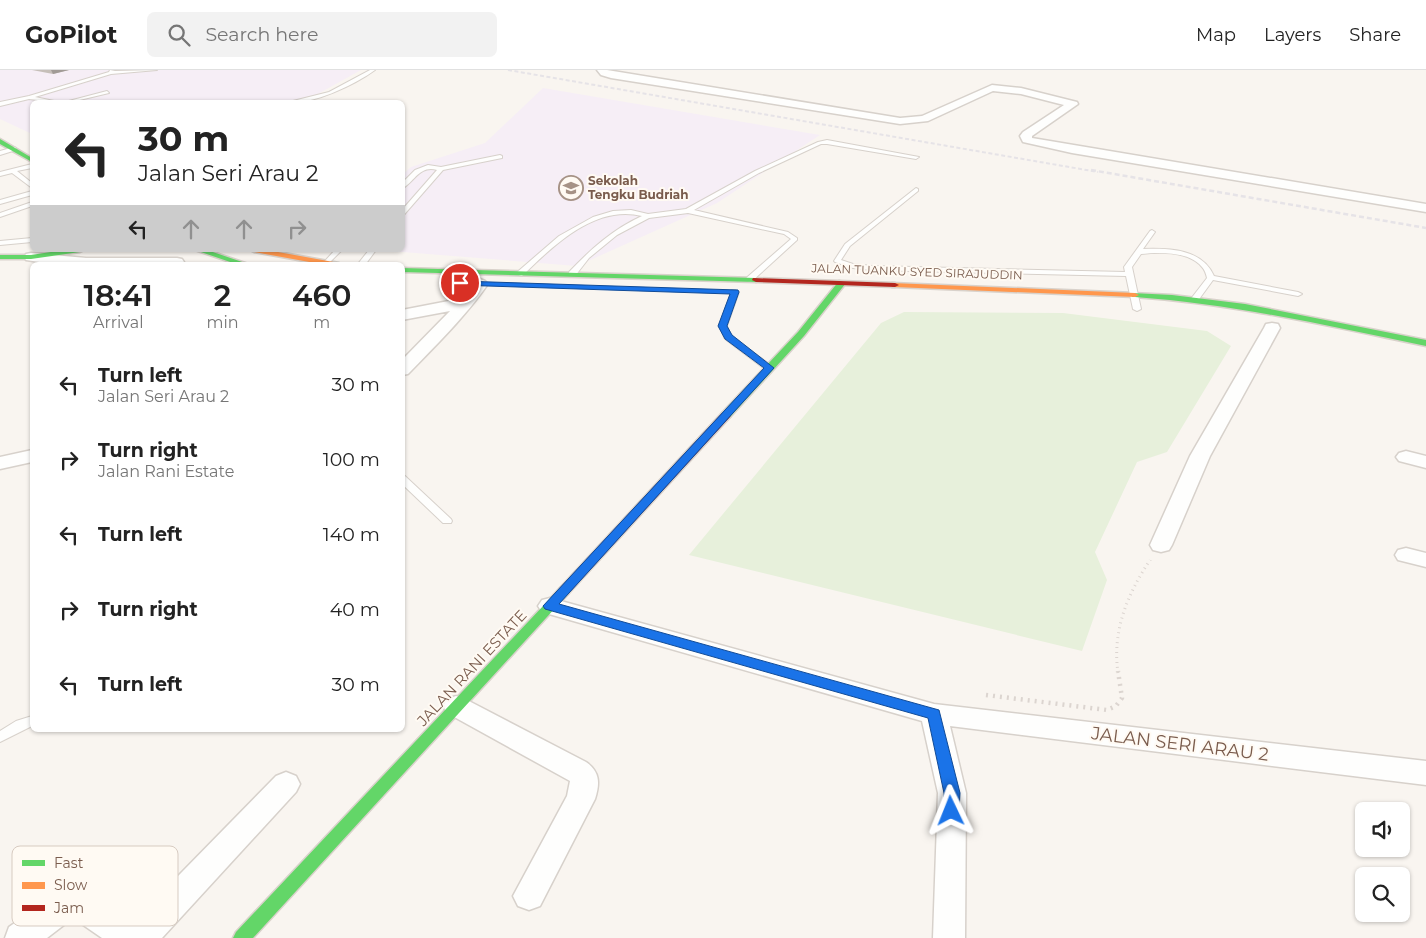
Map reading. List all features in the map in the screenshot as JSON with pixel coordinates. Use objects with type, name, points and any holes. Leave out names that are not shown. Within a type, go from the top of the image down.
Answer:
[{"type":"main road","points":[[0,141],[30,159]]},
{"type":"main road","points":[[0,257],[31,257],[64,252]]},
{"type":"main road","points":[[206,252],[238,262]]},
{"type":"main road","points":[[265,252],[320,262]]},
{"type":"main road","name":"JALAN TUANKU SYED SIRAJUDDIN","points":[[405,270],[572,274],[1134,294],[1236,306],[1426,344]]},
{"type":"main road","points":[[405,281],[485,284]]},
{"type":"main road","name":"JALAN RANI ESTATE","points":[[242,938],[838,296],[842,283]]},
{"type":"main road","name":"JALAN TUANKU SYED SIRAJUDDIN","points":[[814,295],[838,296]]},
{"type":"street","points":[[602,70],[604,73],[611,75],[900,121],[924,119],[988,89],[1020,91],[1073,103],[1028,134],[1026,138],[1031,141],[1426,208]]},
{"type":"street","points":[[31,257],[73,262]]},
{"type":"street","points":[[405,367],[485,284]]},
{"type":"street","points":[[405,315],[465,304]]},
{"type":"street","points":[[1161,545],[1200,456],[1272,328]]},
{"type":"street","points":[[0,463],[30,456]]},
{"type":"street","points":[[1406,457],[1426,462]]},
{"type":"street","name":"JALAN SERI ARAU 2","points":[[550,606],[934,714],[1426,773]]},
{"type":"street","points":[[456,706],[584,776],[585,786],[580,799],[529,896]]},
{"type":"street","points":[[934,714],[952,793],[949,938]]},
{"type":"street","points":[[178,898],[286,784]]},
{"type":"street","points":[[21,938],[37,926]]},
{"type":"street","points":[[111,926],[129,938]]},
{"type":"street","points":[[140,938],[151,926]]},
{"type":"lane","points":[[0,104],[30,97],[111,71],[155,70]]},
{"type":"lane","points":[[301,100],[331,93],[373,70]]},
{"type":"lane","points":[[75,100],[107,92]]},
{"type":"lane","points":[[30,97],[43,100]]},
{"type":"lane","points":[[688,211],[757,172],[820,143],[827,142],[916,157]]},
{"type":"lane","points":[[0,153],[14,149]]},
{"type":"lane","points":[[405,184],[418,171],[430,166],[441,169],[500,157]]},
{"type":"lane","points":[[0,174],[30,167]]},
{"type":"lane","points":[[405,211],[441,169]]},
{"type":"lane","points":[[13,171],[30,184]]},
{"type":"lane","points":[[916,190],[847,245],[837,261],[844,265],[861,267],[1129,274]]},
{"type":"lane","points":[[0,202],[30,194]]},
{"type":"lane","points":[[0,215],[30,205]]},
{"type":"lane","points":[[519,274],[541,254],[597,216],[616,211],[641,213],[648,216]]},
{"type":"lane","points":[[572,274],[587,257],[615,234],[648,216],[688,211],[786,233],[795,239],[748,280]]},
{"type":"lane","points":[[1137,309],[1129,274],[1129,264],[1152,232]]},
{"type":"lane","points":[[0,243],[30,240]]},
{"type":"lane","points":[[1137,252],[1160,250],[1195,259],[1204,265],[1211,278]]},
{"type":"lane","points":[[327,262],[337,252]]},
{"type":"lane","points":[[363,262],[371,252]]},
{"type":"lane","points":[[1211,278],[1298,294]]},
{"type":"lane","points":[[1194,300],[1211,278]]},
{"type":"lane","points":[[735,292],[723,326],[728,337],[770,368]]},
{"type":"lane","points":[[405,481],[447,521]]},
{"type":"lane","points":[[0,737],[30,722]]},
{"type":"path","points":[[986,695],[1107,710],[1116,706],[1122,698],[1117,668],[1116,636],[1136,580],[1161,545]]},
{"type":"shaded area","points":[[0,70],[361,70],[316,95],[295,100],[30,100],[30,133],[0,119]]},
{"type":"shaded area","name":"Sekolah Tengku Budriah","points":[[543,88],[820,135],[717,203],[577,266],[403,252],[405,252],[405,172],[411,167],[485,143]]},
{"type":"green space","points":[[904,312],[1063,313],[1207,331],[1231,346],[1167,452],[1137,462],[1095,552],[1107,580],[1082,651],[689,555],[881,323]]},
{"type":"railway","points":[[508,70],[1098,172]]},
{"type":"railway","points":[[1091,170],[1426,228]]},
{"type":"traffic: fast","points":[[0,141],[30,159]]},
{"type":"traffic: fast","points":[[0,257],[31,257],[66,252]]},
{"type":"traffic: fast","points":[[205,252],[237,262]]},
{"type":"traffic: fast","points":[[405,270],[756,280]]},
{"type":"traffic: fast","points":[[726,415],[801,334],[842,283]]},
{"type":"traffic: fast","points":[[1135,295],[1172,297],[1245,307],[1426,343]]},
{"type":"traffic: fast","points":[[242,938],[564,591]]},
{"type":"traffic: slow","points":[[265,252],[322,262]]},
{"type":"traffic: slow","points":[[895,285],[1135,295]]},
{"type":"traffic: jam","points":[[756,280],[895,285]]},
{"type":"traffic: jam","points":[[564,591],[726,415]]},
{"type":"place","name":"Sekolah Tengku Budriah","points":[[571,188]]},
{"type":"route","points":[[460,283],[735,292],[723,326],[728,337],[770,368],[550,606],[934,714],[952,793],[951,811]]}]
